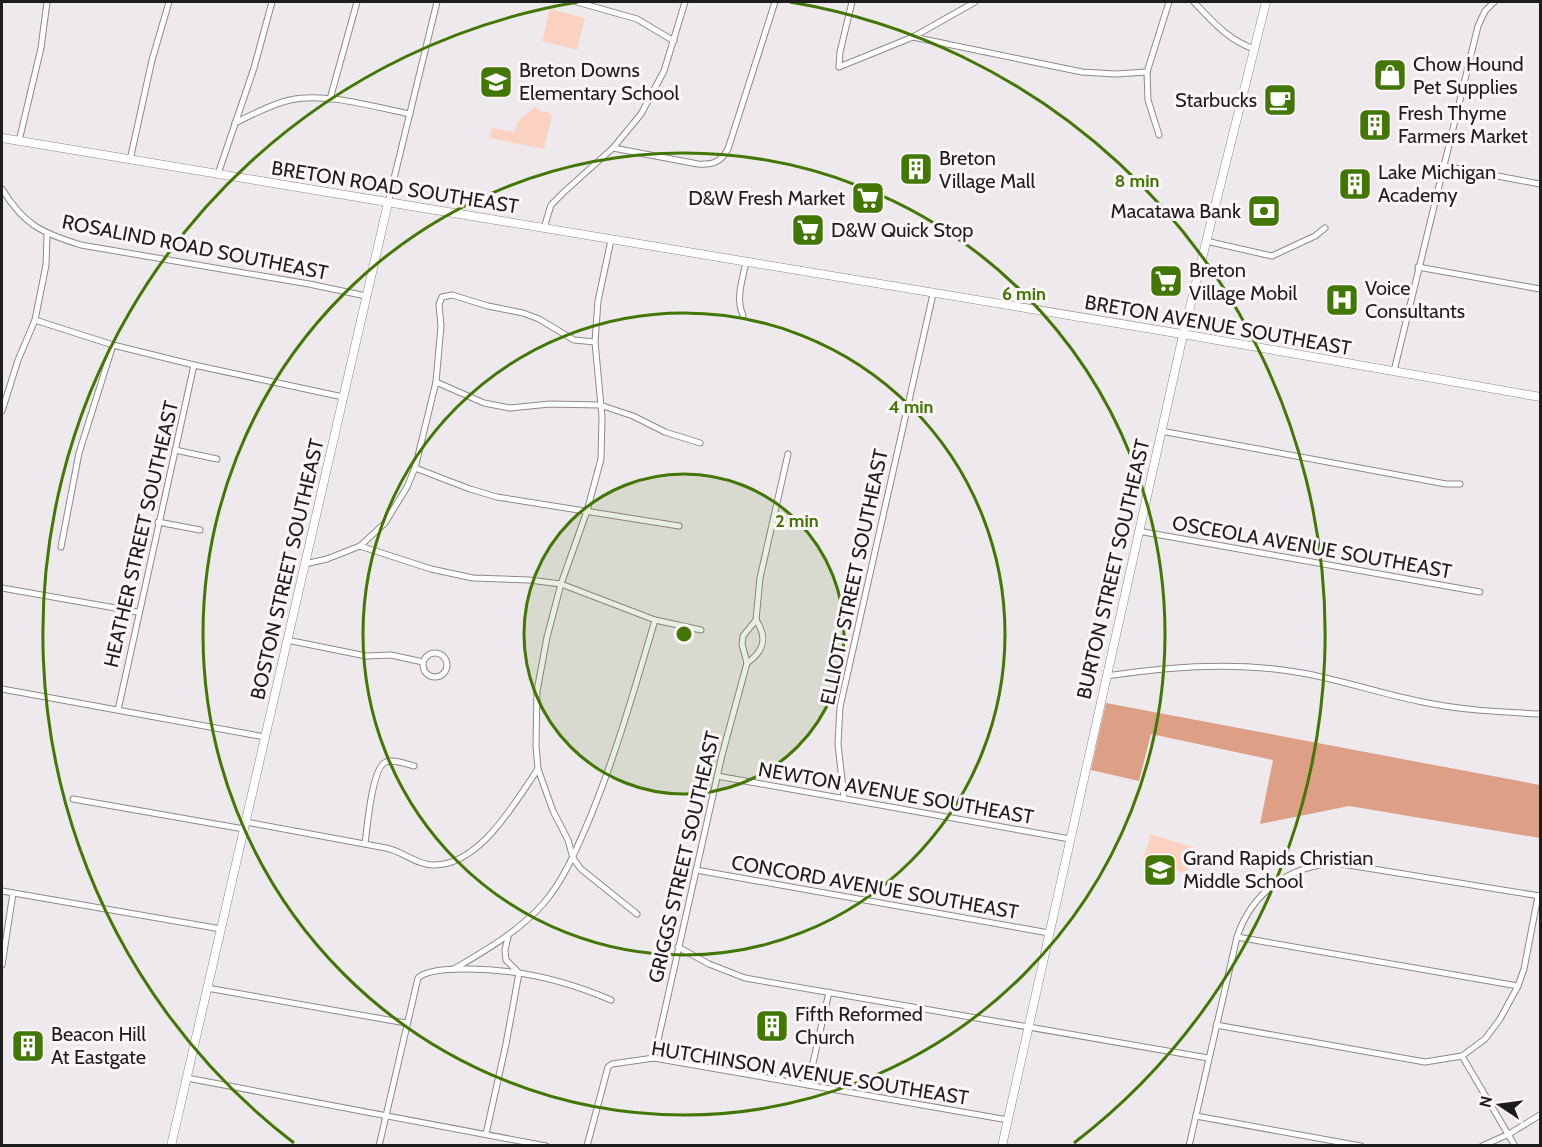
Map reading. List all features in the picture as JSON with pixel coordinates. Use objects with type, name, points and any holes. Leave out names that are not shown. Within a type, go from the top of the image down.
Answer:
[{"type":"main road","name":"BURTON STREET SOUTHEAST","points":[[1002,1146],[1183,335],[1266,2]]},
{"type":"main road","name":"BRETON ROAD SOUTHEAST","points":[[2,138],[783,268]]},
{"type":"main road","name":"BOSTON STREET SOUTHEAST","points":[[171,1146],[388,203]]},
{"type":"main road","name":"BRETON AVENUE SOUTHEAST","points":[[783,268],[1394,371],[1540,398]]},
{"type":"street","points":[[19,141],[41,48],[47,2]]},
{"type":"street","points":[[130,160],[150,69],[169,2]]},
{"type":"street","points":[[218,174],[254,68],[272,2]]},
{"type":"street","points":[[330,99],[357,2]]},
{"type":"street","name":"BOSTON STREET SOUTHEAST","points":[[388,203],[437,2]]},
{"type":"street","points":[[577,2],[590,3],[637,19],[674,41]]},
{"type":"street","points":[[544,228],[551,205],[613,148],[650,100],[664,71],[685,2]]},
{"type":"street","points":[[613,148],[699,165],[716,163],[723,158],[735,128],[775,2]]},
{"type":"street","points":[[852,2],[840,52],[839,67],[913,37],[975,2]]},
{"type":"street","points":[[1159,135],[1148,100],[1147,72],[1169,2]]},
{"type":"street","points":[[1194,2],[1222,32],[1254,49]]},
{"type":"street","points":[[1394,371],[1478,26],[1485,11],[1494,2]]},
{"type":"street","points":[[913,37],[1082,72],[1115,74],[1147,72]]},
{"type":"street","points":[[235,123],[290,100],[330,99],[410,114]]},
{"type":"street","points":[[1444,166],[1540,184]]},
{"type":"street","name":"ROSALIND ROAD SOUTHEAST","points":[[2,189],[12,206],[28,221],[47,234],[81,245],[366,296]]},
{"type":"street","points":[[1206,241],[1275,255],[1315,236],[1325,228]]},
{"type":"street","points":[[2,411],[18,360],[35,321],[46,264],[47,234]]},
{"type":"street","points":[[611,240],[598,302],[595,342],[602,417],[602,449],[588,511],[561,584],[547,637],[537,691],[538,769],[553,811],[568,840],[573,858],[581,869],[637,914]]},
{"type":"street","points":[[743,315],[739,300],[747,262]]},
{"type":"street","points":[[1419,267],[1540,289]]},
{"type":"street","name":"ELLIOTT STREET SOUTHEAST","points":[[844,798],[838,744],[840,707],[933,294]]},
{"type":"street","points":[[305,564],[327,559],[360,546],[385,523],[407,487],[415,468],[436,382],[441,326],[439,304],[442,297],[452,295],[488,306],[523,313],[539,319],[574,340],[595,342]]},
{"type":"street","points":[[35,321],[113,345],[194,365],[343,397]]},
{"type":"street","points":[[61,547],[79,453],[113,345]]},
{"type":"street","name":"HEATHER STREET SOUTHEAST","points":[[118,710],[194,365]]},
{"type":"street","points":[[436,382],[484,403],[510,408],[550,404],[600,405],[633,416],[665,432],[700,443]]},
{"type":"street","points":[[1161,431],[1446,484],[1460,484]]},
{"type":"street","points":[[175,450],[216,459]]},
{"type":"street","name":"GRIGGS STREET SOUTHEAST","points":[[747,663],[759,653],[763,646],[763,635],[756,620],[759,584],[788,454]]},
{"type":"street","points":[[415,468],[497,497],[679,526]]},
{"type":"street","points":[[158,522],[200,530]]},
{"type":"street","name":"OSCEOLA AVENUE SOUTHEAST","points":[[1138,531],[1480,592]]},
{"type":"street","points":[[360,546],[430,570],[473,578],[561,584],[655,620],[701,630]]},
{"type":"street","points":[[2,588],[138,612]]},
{"type":"street","points":[[454,969],[509,935],[544,903],[573,858],[614,757],[655,620]]},
{"type":"street","name":"GRIGGS STREET SOUTHEAST","points":[[654,1058],[717,776],[747,663],[742,644],[743,636],[756,620]]},
{"type":"street","points":[[287,640],[366,656],[391,654],[423,662]]},
{"type":"street","points":[[438,653],[445,658],[447,667],[442,674],[434,677],[426,672],[423,662],[429,654],[438,653]]},
{"type":"street","points":[[1106,676],[1152,669],[1251,667],[1302,672],[1417,701],[1463,710],[1540,714]]},
{"type":"street","points":[[2,689],[265,737]]},
{"type":"street","points":[[365,844],[372,797],[381,765],[390,761],[414,766]]},
{"type":"street","points":[[73,799],[365,844],[391,849],[434,866],[462,858],[485,839],[503,820],[538,769]]},
{"type":"street","name":"NEWTON AVENUE SOUTHEAST","points":[[717,776],[1070,839]]},
{"type":"street","points":[[1189,1146],[1208,1058],[1237,937],[1242,921],[1262,893],[1288,875],[1320,864],[1336,862],[1539,896],[1524,969],[1518,986],[1500,1019],[1485,1039],[1462,1056],[1425,1062],[1216,1026]]},
{"type":"street","name":"CONCORD AVENUE SOUTHEAST","points":[[696,870],[1049,933]]},
{"type":"street","points":[[2,891],[221,929]]},
{"type":"street","points":[[2,965],[14,893]]},
{"type":"street","points":[[509,935],[505,950],[506,960],[519,973]]},
{"type":"street","points":[[1237,937],[1518,986]]},
{"type":"street","points":[[678,947],[709,964],[745,978],[1208,1058]]},
{"type":"street","points":[[379,1146],[418,978],[426,973],[454,969],[519,973],[567,983],[611,1000]]},
{"type":"street","points":[[486,1134],[519,973]]},
{"type":"street","points":[[207,988],[406,1023]]},
{"type":"street","points":[[808,1085],[829,992]]},
{"type":"street","points":[[1462,1056],[1515,1146]]},
{"type":"street","name":"HUTCHINSON AVENUE SOUTHEAST","points":[[587,1146],[609,1067],[612,1064],[654,1058],[1008,1120]]},
{"type":"street","points":[[187,1078],[546,1146]]},
{"type":"street","points":[[1482,1146],[1509,1134],[1540,1115]]},
{"type":"street","points":[[1196,1116],[1360,1146]]},
{"type":"shaded area","points":[[550,9],[585,18],[577,50],[542,41]]},
{"type":"shaded area","points":[[535,107],[543,112],[548,111],[552,116],[544,149],[490,138],[492,128],[514,132],[520,119]]},
{"type":"shaded area","points":[[1106,703],[1540,785],[1540,838],[1349,806],[1260,824],[1273,760],[1151,734],[1139,781],[1091,770]]},
{"type":"shaded area","points":[[1151,834],[1195,848],[1186,874],[1143,859]]},
{"type":"place","name":"Chow Hound Pet Supplies","points":[[1390,75]]},
{"type":"place","name":"Breton Downs Elementary School","points":[[496,82]]},
{"type":"place","name":"Starbucks","points":[[1280,100]]},
{"type":"place","name":"Fresh Thyme Farmers Market","points":[[1375,125]]},
{"type":"place","name":"Breton Village Mall","points":[[916,169]]},
{"type":"place","name":"Lake Michigan Academy","points":[[1355,184]]},
{"type":"place","name":"D&W Fresh Market","points":[[868,198]]},
{"type":"place","name":"Macatawa Bank","points":[[1264,211]]},
{"type":"place","name":"D&W Quick Stop","points":[[808,230]]},
{"type":"place","name":"Breton Village Mobil","points":[[1166,281]]},
{"type":"place","name":"Voice Consultants","points":[[1342,300]]},
{"type":"place","name":"Grand Rapids Christian Middle School","points":[[1160,870]]},
{"type":"place","name":"Fifth Reformed Church","points":[[772,1026]]},
{"type":"place","name":"Beacon Hill At Eastgate","points":[[28,1046]]}]
